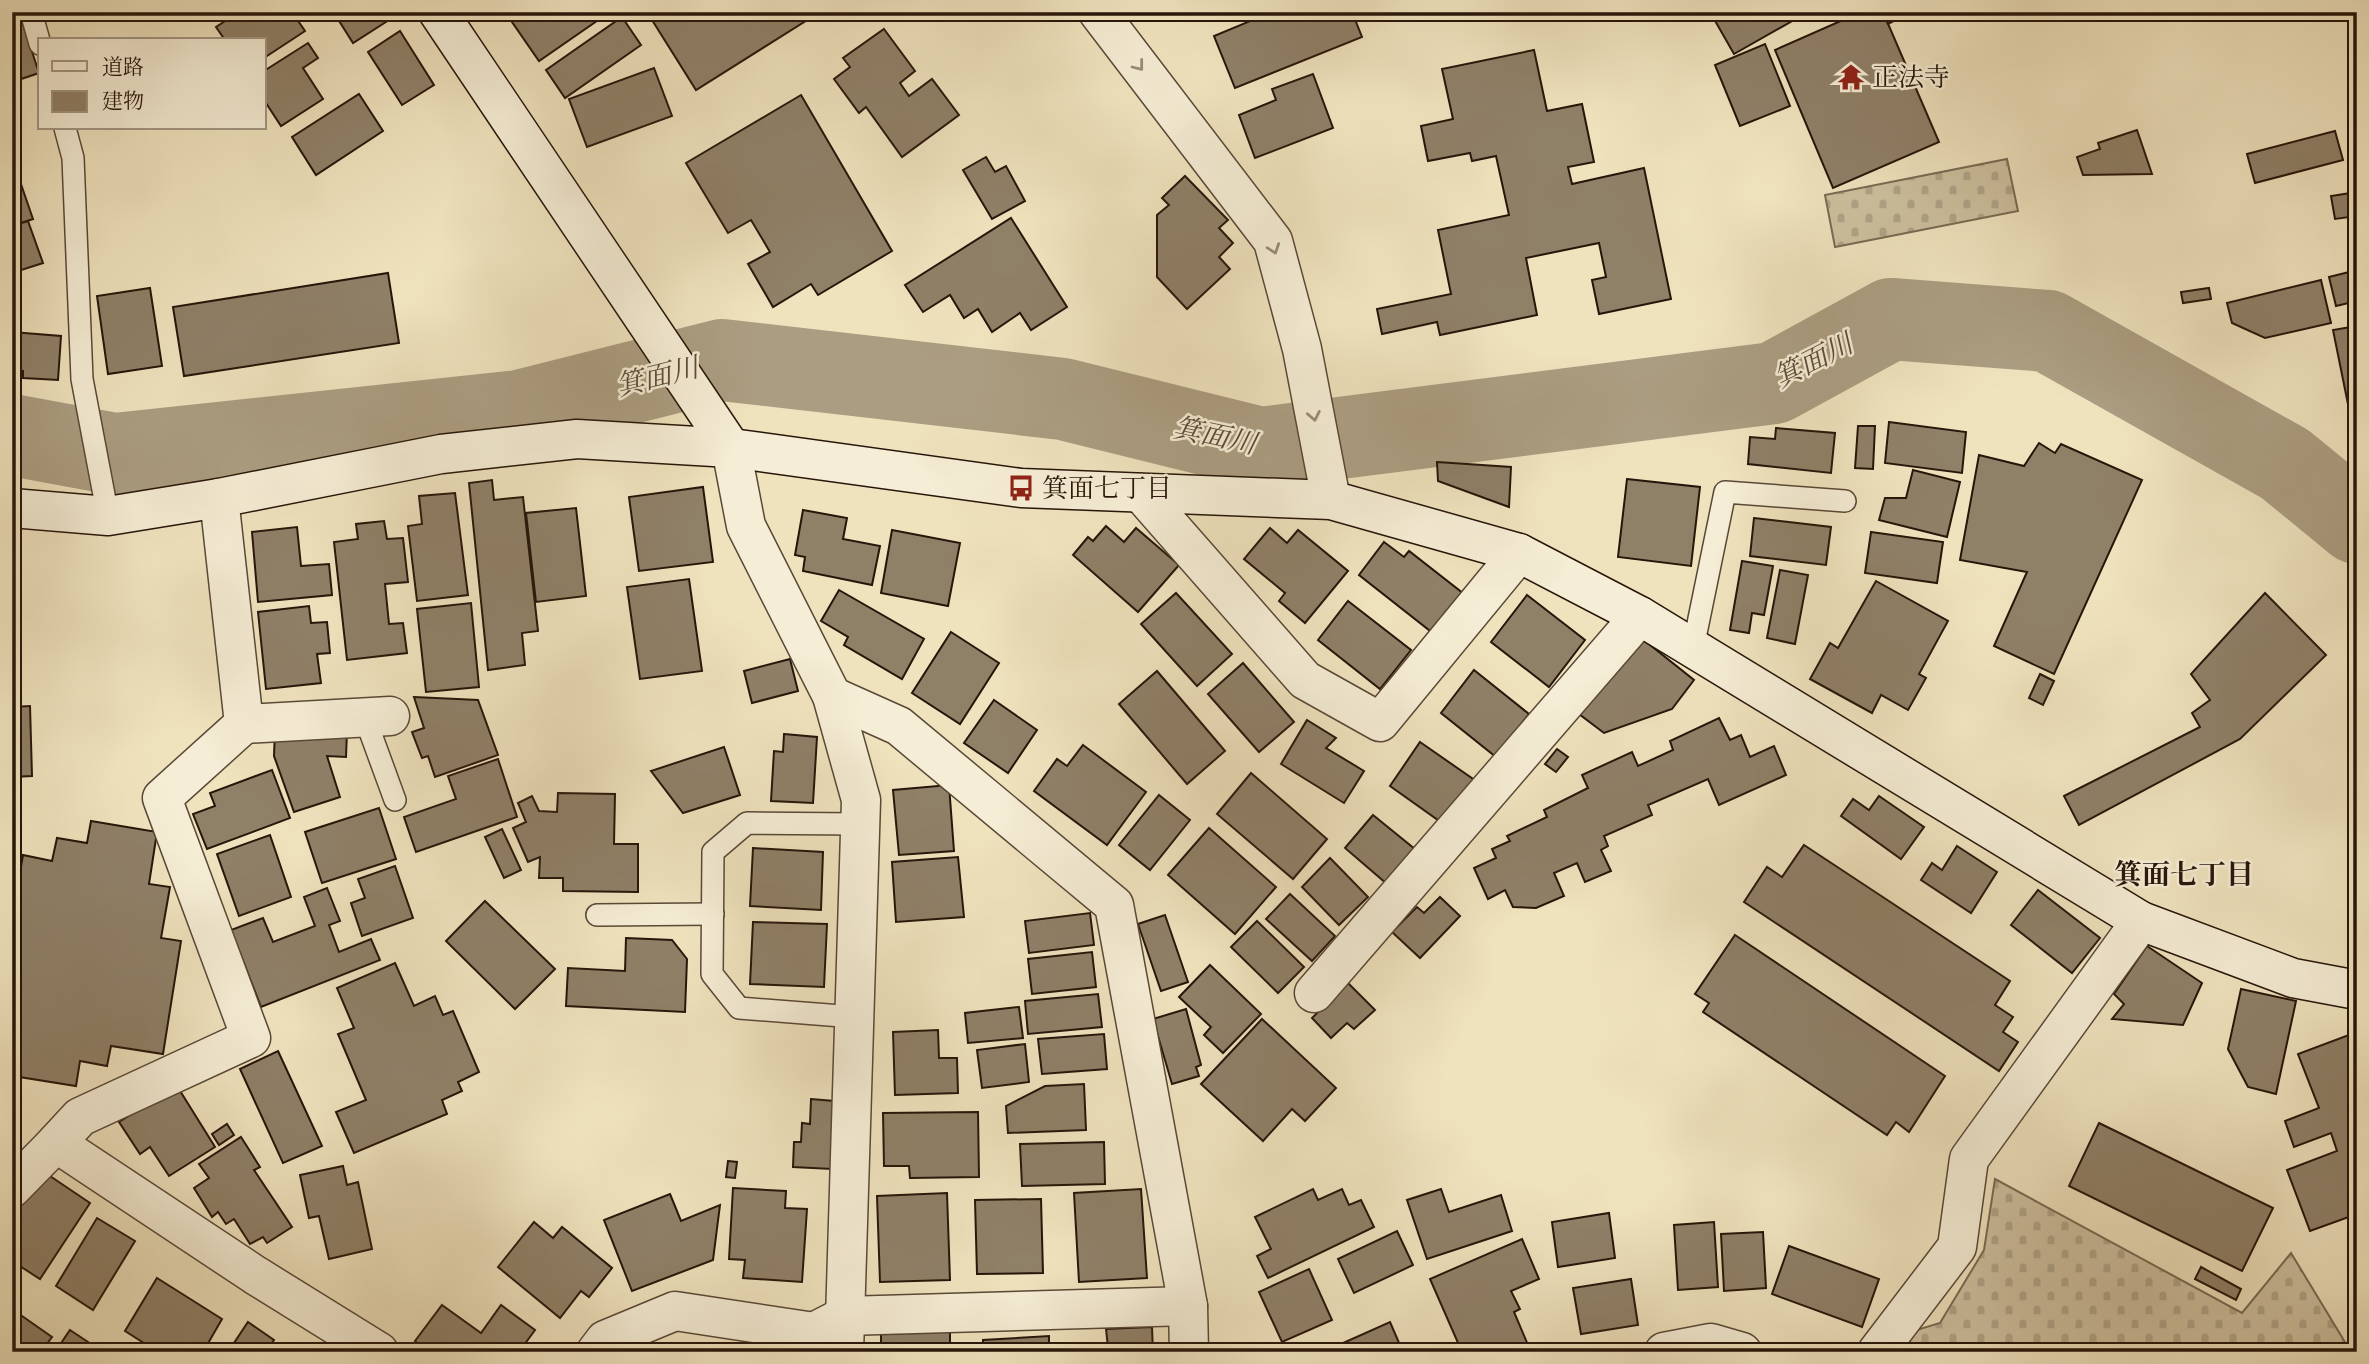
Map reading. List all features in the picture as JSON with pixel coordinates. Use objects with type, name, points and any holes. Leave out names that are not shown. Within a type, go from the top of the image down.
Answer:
[{"type":"street","points":[[438,12],[731,448],[746,526],[832,696],[861,800],[844,1334]]},
{"type":"street","points":[[1098,12],[1273,241],[1302,349],[1331,500]]},
{"type":"street","points":[[12,508],[105,501],[219,498],[441,454],[577,439],[731,448],[1021,488],[1331,500],[1518,553],[1640,616],[2141,921],[2293,978],[2357,990]]},
{"type":"street","points":[[1141,493],[1305,680],[1381,722],[1518,553]]},
{"type":"street","points":[[219,498],[244,724]]},
{"type":"street","points":[[1314,993],[1640,616]]},
{"type":"street","points":[[832,696],[899,726],[1114,905],[1188,1306],[1189,1352]]},
{"type":"street","points":[[12,1188],[80,1117],[251,1038],[162,798],[244,724],[378,717]]},
{"type":"street","points":[[1877,1352],[1957,1247],[1969,1159],[2141,921]]},
{"type":"street","points":[[56,1143],[255,1275],[379,1352]]},
{"type":"street","points":[[596,1352],[605,1340],[675,1311],[844,1334],[1188,1306]]},
{"type":"street","points":[[1664,1352],[1711,1343],[1742,1352]]},
{"type":"lane","points":[[31,12],[38,38]]},
{"type":"lane","points":[[66,130],[73,158],[82,379],[105,501]]},
{"type":"lane","points":[[1693,648],[1725,492],[1845,501]]},
{"type":"lane","points":[[378,717],[395,800]]},
{"type":"lane","points":[[854,1017],[739,1008],[712,974],[713,852],[747,824],[860,824]]},
{"type":"lane","points":[[597,915],[713,914]]},
{"type":"green space","points":[[2007,159],[2018,211],[1835,247],[1825,195]]},
{"type":"green space","points":[[1995,1179],[2242,1313],[2291,1253],[2351,1352],[1888,1352],[1900,1335],[1940,1323],[1984,1250]]},
{"type":"building","points":[[239,12],[292,12],[305,31],[266,57],[266,38],[224,38],[216,27]]},
{"type":"building","points":[[342,12],[384,12],[389,20],[353,43],[336,16]]},
{"type":"building","points":[[505,12],[606,12],[607,14],[539,61]]},
{"type":"building","points":[[647,12],[820,12],[696,90]]},
{"type":"building","points":[[1272,12],[1352,12],[1362,37],[1235,88],[1214,36]]},
{"type":"building","points":[[1710,12],[1808,12],[1734,54]]},
{"type":"building","points":[[1861,12],[1883,12],[1939,142],[1833,188],[1775,50]]},
{"type":"building","points":[[1883,12],[1905,12],[1906,15],[1888,24]]},
{"type":"building","points":[[622,17],[641,45],[565,98],[546,70]]},
{"type":"building","points":[[21,18],[38,73],[12,82],[12,22]]},
{"type":"building","points":[[884,29],[915,71],[900,83],[909,96],[932,79],[959,115],[902,157],[866,107],[859,113],[834,79],[850,67],[843,58]]},
{"type":"building","points":[[400,31],[434,85],[402,105],[368,52]]},
{"type":"building","points":[[308,43],[318,58],[303,68],[323,99],[281,126],[266,103],[266,70]]},
{"type":"building","points":[[1765,44],[1790,106],[1740,126],[1715,65]]},
{"type":"building","points":[[1534,50],[1547,111],[1582,104],[1594,162],[1568,167],[1572,184],[1644,168],[1671,299],[1599,314],[1592,280],[1606,277],[1599,243],[1526,258],[1537,315],[1440,335],[1437,322],[1382,334],[1377,309],[1451,294],[1438,230],[1509,215],[1496,156],[1472,161],[1470,153],[1428,161],[1421,126],[1453,119],[1442,69]]},
{"type":"building","points":[[654,68],[672,116],[587,147],[569,99]]},
{"type":"building","points":[[1313,74],[1333,128],[1255,158],[1239,115],[1276,100],[1272,89]]},
{"type":"building","points":[[359,94],[383,131],[316,175],[292,137]]},
{"type":"building","points":[[801,95],[892,251],[818,295],[811,284],[773,307],[748,264],[770,252],[751,220],[728,233],[686,163]]},
{"type":"building","points":[[2137,130],[2152,174],[2083,175],[2077,157],[2100,149],[2098,143]]},
{"type":"building","points":[[2335,131],[2343,160],[2255,183],[2247,154]]},
{"type":"building","points":[[986,157],[995,172],[1006,166],[1025,201],[992,219],[963,170]]},
{"type":"building","points":[[12,158],[33,219],[12,226]]},
{"type":"building","points":[[1185,176],[1228,220],[1219,228],[1233,243],[1219,257],[1230,269],[1187,309],[1157,277],[1157,215],[1169,205],[1162,198]]},
{"type":"building","points":[[2357,192],[2357,216],[2335,219],[2331,196]]},
{"type":"building","points":[[1011,218],[1067,307],[1031,330],[1020,313],[992,332],[978,309],[964,318],[950,295],[923,312],[905,285]]},
{"type":"building","points":[[28,221],[43,263],[12,273],[12,226]]},
{"type":"building","points":[[2357,270],[2357,301],[2336,306],[2329,277]]},
{"type":"building","points":[[388,273],[399,343],[184,376],[173,307]]},
{"type":"building","points":[[2321,280],[2331,323],[2265,338],[2232,323],[2227,303]]},
{"type":"building","points":[[150,288],[162,366],[108,374],[97,296]]},
{"type":"building","points":[[2209,288],[2211,299],[2183,303],[2181,292]]},
{"type":"building","points":[[2357,326],[2357,418],[2351,419],[2333,330]]},
{"type":"building","points":[[12,332],[61,336],[58,380],[23,378],[23,371],[12,370]]},
{"type":"building","points":[[1889,422],[1966,432],[1962,473],[1885,463]]},
{"type":"building","points":[[1858,426],[1875,426],[1873,469],[1855,468]]},
{"type":"building","points":[[1776,428],[1835,433],[1831,473],[1748,464],[1750,437],[1775,439]]},
{"type":"building","points":[[2039,443],[2055,453],[2061,444],[2142,480],[2054,674],[1994,646],[2027,572],[1960,560],[1979,455],[2024,466]]},
{"type":"building","points":[[1437,462],[1511,467],[1509,507],[1438,481]]},
{"type":"building","points":[[1913,470],[1960,482],[1947,537],[1879,520],[1885,498],[1906,498]]},
{"type":"building","points":[[1627,479],[1700,487],[1691,566],[1618,557]]},
{"type":"building","points":[[492,480],[494,500],[523,497],[538,631],[522,633],[525,665],[488,670],[469,483]]},
{"type":"building","points":[[703,487],[713,562],[639,571],[629,497]]},
{"type":"building","points":[[455,493],[468,595],[417,601],[408,526],[422,524],[419,496]]},
{"type":"building","points":[[576,508],[586,596],[536,602],[526,513]]},
{"type":"building","points":[[803,510],[847,518],[843,539],[880,546],[872,585],[803,571],[805,557],[795,555]]},
{"type":"building","points":[[1754,518],[1831,527],[1826,565],[1750,556]]},
{"type":"building","points":[[384,521],[387,539],[403,538],[408,582],[385,584],[389,624],[403,623],[407,653],[347,660],[334,542],[358,539],[356,524]]},
{"type":"building","points":[[1106,526],[1124,542],[1136,528],[1179,565],[1138,612],[1073,555],[1088,537],[1093,541]]},
{"type":"building","points":[[297,527],[301,566],[329,564],[332,595],[258,602],[252,532]]},
{"type":"building","points":[[1270,528],[1287,543],[1298,530],[1348,571],[1305,623],[1279,601],[1285,593],[1244,559]]},
{"type":"building","points":[[892,530],[960,543],[948,606],[881,593]]},
{"type":"building","points":[[1871,532],[1943,542],[1937,583],[1865,573]]},
{"type":"building","points":[[1384,542],[1404,557],[1409,551],[1464,594],[1434,634],[1359,575]]},
{"type":"building","points":[[1742,561],[1773,566],[1764,615],[1752,613],[1749,633],[1730,630]]},
{"type":"building","points":[[1780,570],[1808,575],[1795,644],[1767,638]]},
{"type":"building","points":[[689,579],[702,671],[640,679],[627,587]]},
{"type":"building","points":[[1876,581],[1948,621],[1919,674],[1926,678],[1908,710],[1881,695],[1872,713],[1810,679],[1830,643],[1838,648]]},
{"type":"building","points":[[839,590],[924,639],[902,679],[844,645],[848,637],[821,621]]},
{"type":"building","points":[[1176,593],[1232,654],[1197,686],[1141,624]]},
{"type":"building","points":[[2265,593],[2326,655],[2240,739],[2079,825],[2064,796],[2200,727],[2192,713],[2210,700],[2191,674]]},
{"type":"building","points":[[1527,595],[1585,640],[1549,687],[1491,642]]},
{"type":"building","points":[[1348,601],[1411,650],[1380,689],[1318,640]]},
{"type":"building","points":[[471,603],[479,687],[426,692],[417,609]]},
{"type":"building","points":[[309,606],[311,623],[327,622],[330,653],[317,654],[321,683],[266,689],[258,612]]},
{"type":"building","points":[[951,632],[999,663],[960,724],[912,693]]},
{"type":"building","points":[[1640,637],[1694,680],[1672,709],[1604,733],[1579,714]]},
{"type":"building","points":[[790,659],[798,691],[752,703],[744,671]]},
{"type":"building","points":[[1243,663],[1294,722],[1259,752],[1208,694]]},
{"type":"building","points":[[1474,670],[1529,714],[1496,757],[1441,713]]},
{"type":"building","points":[[1157,671],[1225,751],[1187,784],[1119,704]]},
{"type":"building","points":[[2040,674],[2054,681],[2043,705],[2029,698]]},
{"type":"building","points":[[414,697],[478,700],[498,755],[435,777],[428,756],[422,758],[412,732],[424,728]]},
{"type":"building","points":[[994,700],[1037,730],[1008,773],[964,743]]},
{"type":"building","points":[[30,706],[32,776],[12,777],[12,707]]},
{"type":"building","points":[[1719,718],[1730,740],[1741,735],[1750,757],[1774,746],[1786,775],[1719,805],[1708,779],[1648,805],[1652,815],[1604,836],[1608,846],[1601,850],[1611,871],[1585,882],[1577,863],[1554,873],[1564,896],[1536,908],[1513,907],[1505,890],[1488,899],[1474,868],[1496,858],[1492,849],[1510,841],[1507,836],[1547,817],[1544,810],[1588,788],[1582,775],[1632,752],[1638,766],[1673,750],[1670,741]]},
{"type":"building","points":[[1307,720],[1336,738],[1326,748],[1364,771],[1344,803],[1281,764]]},
{"type":"building","points":[[275,730],[347,731],[346,757],[327,756],[340,797],[294,812],[274,756]]},
{"type":"building","points":[[784,734],[817,737],[813,803],[771,801],[774,751],[783,752]]},
{"type":"building","points":[[1420,742],[1476,781],[1445,825],[1390,786]]},
{"type":"building","points":[[1083,745],[1146,792],[1107,845],[1034,791],[1057,759],[1067,766]]},
{"type":"building","points":[[724,747],[740,795],[683,813],[651,771]]},
{"type":"building","points":[[1557,749],[1568,757],[1556,772],[1545,764]]},
{"type":"building","points":[[498,759],[517,817],[416,852],[404,817],[456,799],[448,776]]},
{"type":"building","points":[[272,770],[290,818],[207,849],[193,814],[215,806],[210,793]]},
{"type":"building","points":[[1251,773],[1327,839],[1293,879],[1217,814]]},
{"type":"building","points":[[949,785],[954,851],[899,855],[893,790]]},
{"type":"building","points":[[558,793],[615,794],[614,844],[638,844],[638,892],[563,891],[563,878],[539,878],[540,857],[528,862],[513,828],[526,822],[518,803],[532,796],[539,811],[557,812]]},
{"type":"building","points":[[1159,795],[1190,820],[1150,870],[1119,845]]},
{"type":"building","points":[[1879,796],[1924,827],[1901,859],[1841,816],[1853,799],[1869,810]]},
{"type":"building","points":[[379,808],[396,859],[322,883],[305,832]]},
{"type":"building","points":[[1373,815],[1416,850],[1387,884],[1345,848]]},
{"type":"building","points":[[91,821],[157,832],[149,884],[170,887],[161,938],[181,941],[163,1054],[111,1046],[107,1066],[80,1061],[76,1086],[19,1077],[15,1099],[12,1099],[12,877],[19,878],[23,855],[52,861],[57,838],[87,843]]},
{"type":"building","points":[[1209,828],[1276,887],[1235,934],[1168,875]]},
{"type":"building","points":[[502,829],[521,870],[504,878],[485,837]]},
{"type":"building","points":[[270,835],[291,897],[239,916],[217,854]]},
{"type":"building","points":[[1804,845],[2010,981],[1995,1005],[2013,1017],[2003,1032],[2018,1042],[1999,1071],[1744,902],[1767,867],[1782,877]]},
{"type":"building","points":[[1957,846],[1997,872],[1971,913],[1921,880],[1932,863],[1942,870]]},
{"type":"building","points":[[753,848],[823,852],[821,910],[750,906]]},
{"type":"building","points":[[958,857],[964,917],[896,922],[892,862]]},
{"type":"building","points":[[1330,858],[1368,897],[1339,925],[1302,887]]},
{"type":"building","points":[[395,866],[413,918],[362,936],[351,903],[365,898],[358,879]]},
{"type":"building","points":[[327,888],[340,921],[329,925],[339,952],[371,939],[380,960],[261,1007],[231,930],[263,918],[273,942],[315,926],[304,897]]},
{"type":"building","points":[[2038,890],[2100,938],[2072,973],[2011,925]]},
{"type":"building","points":[[1290,894],[1335,936],[1312,961],[1266,919]]},
{"type":"building","points":[[1440,897],[1460,916],[1420,958],[1392,932],[1417,907],[1424,913]]},
{"type":"building","points":[[485,901],[555,969],[515,1009],[446,941]]},
{"type":"building","points":[[1090,913],[1094,945],[1029,953],[1025,921]]},
{"type":"building","points":[[1165,915],[1188,982],[1161,991],[1138,924]]},
{"type":"building","points":[[1257,921],[1304,967],[1278,993],[1231,947]]},
{"type":"building","points":[[753,922],[827,924],[824,987],[750,984]]},
{"type":"building","points":[[1735,935],[1945,1076],[1909,1132],[1896,1122],[1887,1135],[1703,1012],[1709,1003],[1695,994]]},
{"type":"building","points":[[626,938],[672,940],[687,959],[685,1012],[566,1006],[568,968],[625,971]]},
{"type":"building","points":[[2147,946],[2202,983],[2183,1025],[2112,1019],[2124,1004],[2114,994]]},
{"type":"building","points":[[1092,952],[1096,987],[1032,994],[1028,959]]},
{"type":"building","points":[[395,963],[414,1006],[435,996],[443,1015],[453,1011],[479,1072],[458,1082],[462,1091],[442,1100],[447,1114],[354,1153],[336,1112],[366,1100],[338,1034],[354,1028],[337,988]]},
{"type":"building","points":[[1210,965],[1261,1014],[1223,1053],[1204,1035],[1211,1027],[1179,997]]},
{"type":"building","points":[[1348,983],[1375,1010],[1354,1029],[1347,1023],[1331,1038],[1312,1018]]},
{"type":"building","points":[[2241,989],[2296,1001],[2276,1094],[2248,1087],[2228,1049]]},
{"type":"building","points":[[1098,994],[1102,1027],[1028,1034],[1025,1001]]},
{"type":"building","points":[[1019,1007],[1023,1038],[968,1043],[965,1013]]},
{"type":"building","points":[[1186,1009],[1201,1065],[1196,1067],[1199,1076],[1172,1084],[1153,1019]]},
{"type":"building","points":[[1262,1019],[1336,1088],[1305,1121],[1292,1109],[1263,1141],[1201,1084]]},
{"type":"building","points":[[938,1030],[939,1058],[957,1058],[958,1093],[895,1095],[893,1032]]},
{"type":"building","points":[[2357,1032],[2357,1214],[2310,1231],[2287,1170],[2337,1151],[2331,1133],[2294,1147],[2285,1121],[2319,1108],[2298,1054]]},
{"type":"building","points":[[1104,1034],[1107,1069],[1042,1074],[1038,1039]]},
{"type":"building","points":[[1025,1044],[1029,1082],[982,1088],[977,1050]]},
{"type":"building","points":[[278,1051],[322,1146],[283,1163],[240,1069]]},
{"type":"building","points":[[1084,1084],[1086,1130],[1008,1133],[1006,1106],[1045,1086]]},
{"type":"building","points":[[177,1086],[215,1147],[169,1176],[150,1147],[140,1154],[119,1122]]},
{"type":"building","points":[[811,1099],[834,1101],[832,1169],[793,1167],[794,1142],[801,1142],[802,1123],[810,1124]]},
{"type":"building","points":[[978,1112],[979,1177],[910,1178],[909,1166],[884,1166],[883,1113]]},
{"type":"building","points":[[2099,1123],[2273,1208],[2242,1271],[2069,1186]]},
{"type":"building","points":[[227,1124],[234,1135],[219,1145],[212,1134]]},
{"type":"building","points":[[241,1137],[260,1167],[254,1170],[292,1227],[267,1243],[263,1237],[250,1244],[234,1219],[226,1224],[218,1212],[212,1217],[194,1188],[209,1178],[199,1164]]},
{"type":"building","points":[[1104,1142],[1105,1184],[1022,1186],[1020,1144]]},
{"type":"building","points":[[728,1161],[737,1162],[735,1178],[726,1177]]},
{"type":"building","points":[[343,1166],[347,1185],[358,1182],[372,1249],[329,1259],[319,1216],[309,1218],[300,1175]]},
{"type":"building","points":[[44,1172],[90,1203],[40,1279],[12,1261],[12,1207],[18,1210]]},
{"type":"building","points":[[733,1188],[786,1191],[785,1208],[807,1209],[802,1282],[743,1278],[745,1260],[729,1259]]},
{"type":"building","points":[[1141,1189],[1147,1278],[1079,1282],[1074,1193]]},
{"type":"building","points":[[1313,1189],[1318,1200],[1342,1189],[1349,1205],[1361,1200],[1374,1227],[1268,1278],[1257,1256],[1271,1249],[1255,1217]]},
{"type":"building","points":[[1441,1189],[1449,1212],[1501,1195],[1512,1231],[1427,1259],[1407,1200]]},
{"type":"building","points":[[947,1193],[950,1280],[880,1282],[877,1196]]},
{"type":"building","points":[[670,1194],[681,1221],[720,1205],[713,1260],[632,1291],[604,1220]]},
{"type":"building","points":[[1041,1199],[1043,1273],[977,1274],[975,1200]]},
{"type":"building","points":[[1609,1213],[1615,1258],[1558,1267],[1552,1222]]},
{"type":"building","points":[[97,1218],[135,1241],[93,1310],[56,1286]]},
{"type":"building","points":[[534,1222],[553,1238],[562,1227],[612,1268],[589,1297],[581,1291],[560,1318],[498,1267]]},
{"type":"building","points":[[1714,1222],[1718,1287],[1678,1290],[1674,1225]]},
{"type":"building","points":[[1397,1231],[1413,1265],[1354,1293],[1338,1259]]},
{"type":"building","points":[[1763,1232],[1766,1288],[1724,1291],[1721,1234]]},
{"type":"building","points":[[1522,1239],[1539,1279],[1511,1291],[1520,1309],[1514,1312],[1531,1352],[1462,1352],[1430,1279]]},
{"type":"building","points":[[1789,1246],[1879,1279],[1862,1327],[1772,1294]]},
{"type":"building","points":[[2201,1267],[2241,1289],[2236,1300],[2195,1279]]},
{"type":"building","points":[[1309,1269],[1332,1320],[1282,1342],[1259,1292]]},
{"type":"building","points":[[157,1278],[222,1319],[203,1352],[158,1352],[125,1331]]},
{"type":"building","points":[[1631,1279],[1638,1325],[1581,1334],[1573,1288]]},
{"type":"building","points":[[442,1305],[481,1333],[501,1305],[535,1330],[519,1352],[429,1352],[415,1341]]},
{"type":"building","points":[[12,1309],[52,1337],[41,1352],[12,1352]]},
{"type":"building","points":[[248,1322],[274,1340],[266,1352],[228,1352]]},
{"type":"building","points":[[1390,1322],[1403,1352],[1323,1352]]},
{"type":"building","points":[[1152,1327],[1153,1352],[1086,1352],[1086,1348],[1108,1347],[1106,1329]]},
{"type":"building","points":[[881,1328],[950,1329],[950,1352],[881,1352]]},
{"type":"building","points":[[70,1330],[103,1352],[55,1352]]},
{"type":"building","points":[[1049,1336],[1049,1352],[983,1352],[983,1340]]},
{"type":"building","points":[[646,1340],[667,1352],[639,1352]]},
{"type":"waterway","name":"箕面川","points":[[12,435],[115,454],[519,411],[722,360],[1063,399],[1261,448],[1774,383],[1891,319],[2048,331],[2285,464],[2357,523]]},
{"type":"place","name":"正法寺","points":[[1851,77]]},
{"type":"place","name":"箕面七丁目","points":[[1021,488]]},
{"type":"district","name":"箕面七丁目","points":[[2184,874]]}]
